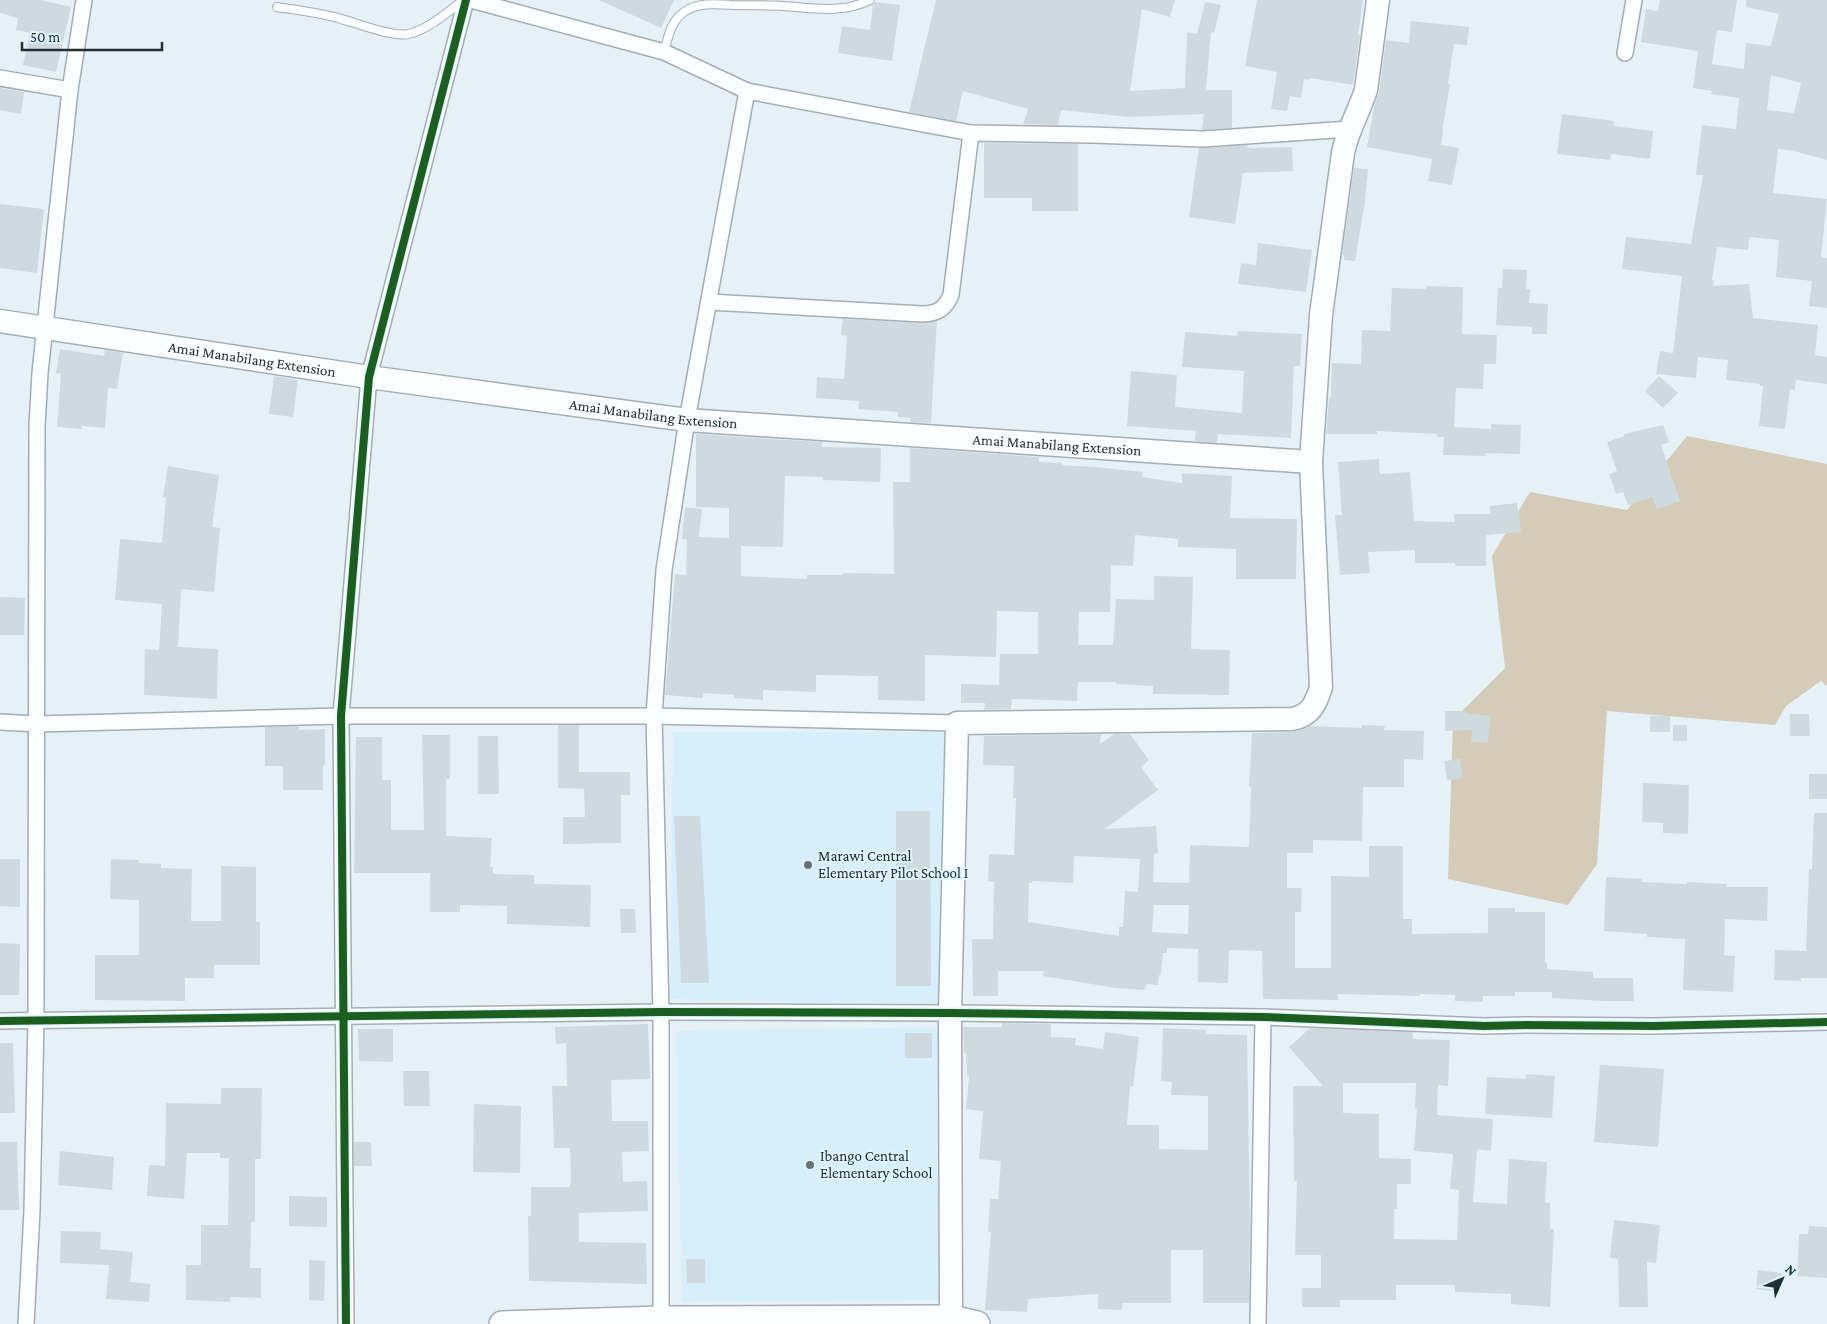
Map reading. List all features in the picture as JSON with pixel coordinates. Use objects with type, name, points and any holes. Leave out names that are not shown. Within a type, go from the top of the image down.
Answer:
[{"type":"main road","points":[[502,1324],[661,1319],[965,1322],[950,1013],[957,723],[1292,719],[1301,717],[1310,711],[1318,700],[1321,687],[1310,462],[1321,315],[1346,140],[1366,90],[1378,0]]},
{"type":"main road","name":"Amai Manabilang Extension","points":[[0,321],[369,377],[687,420],[1310,462]]},
{"type":"street","points":[[26,1324],[32,1211],[36,1020],[37,426],[45,329],[70,90],[84,0]]},
{"type":"street","points":[[346,1324],[342,716],[369,377],[466,0]]},
{"type":"street","points":[[470,0],[664,52],[747,91],[971,133],[1203,139],[1349,129]]},
{"type":"street","points":[[1626,52],[1634,0]]},
{"type":"street","points":[[0,78],[70,90]]},
{"type":"street","points":[[661,1319],[661,1012],[654,716],[664,570],[687,420],[747,91]]},
{"type":"street","points":[[709,302],[922,314],[935,313],[943,309],[951,295],[971,133]]},
{"type":"street","points":[[0,722],[37,724],[342,716],[654,716],[957,723]]},
{"type":"street","points":[[0,1021],[661,1012],[1263,1017],[1484,1026],[1654,1026],[1827,1022]]},
{"type":"street","points":[[1258,1324],[1263,1017]]},
{"type":"lane","points":[[277,7],[331,16],[392,34],[406,35],[424,28],[466,0]]},
{"type":"lane","points":[[664,52],[671,29],[676,20],[684,12],[697,5],[783,6],[823,10],[846,9],[870,0]]},
{"type":"shaded area","points":[[1687,436],[1827,464],[1827,686],[1821,681],[1786,706],[1775,725],[1607,711],[1597,864],[1568,905],[1448,879],[1453,720],[1505,668],[1492,556],[1530,492],[1627,510]]},
{"type":"shaded area","name":"Marawi Central Elementary Pilot School I","points":[[673,732],[946,732],[940,1004],[670,999]]},
{"type":"shaded area","name":"Ibango Central Elementary School","points":[[942,1027],[938,1300],[682,1302],[676,1031]]},
{"type":"building","points":[[0,0],[41,0],[71,7],[56,72],[23,65],[30,33],[16,30],[18,18],[0,13]]},
{"type":"building","points":[[599,0],[674,0],[661,28]]},
{"type":"building","points":[[936,0],[1175,0],[1170,17],[1142,9],[1130,91],[1185,88],[1187,32],[1197,34],[1205,2],[1221,5],[1214,33],[1211,32],[1206,90],[1232,90],[1232,128],[1202,130],[1204,114],[1129,117],[1061,110],[1058,125],[1023,124],[1028,109],[963,91],[956,121],[909,112]]},
{"type":"building","points":[[1257,0],[1363,0],[1353,85],[1310,78],[1309,80],[1304,79],[1301,98],[1290,96],[1287,111],[1271,109],[1277,72],[1245,66]]},
{"type":"building","points":[[1660,0],[1737,0],[1732,32],[1717,30],[1712,64],[1744,69],[1746,43],[1771,46],[1779,14],[1746,7],[1746,0],[1827,0],[1827,160],[1794,151],[1778,149],[1773,193],[1827,199],[1821,257],[1827,258],[1827,308],[1809,306],[1812,281],[1776,277],[1779,240],[1749,237],[1748,250],[1717,247],[1712,280],[1714,281],[1713,286],[1749,284],[1753,318],[1818,325],[1815,355],[1827,357],[1827,384],[1796,380],[1795,390],[1790,389],[1785,429],[1759,426],[1763,386],[1726,380],[1728,360],[1698,357],[1696,378],[1656,374],[1660,351],[1673,353],[1682,276],[1622,269],[1626,237],[1691,244],[1703,175],[1696,175],[1702,125],[1736,129],[1739,98],[1711,94],[1712,91],[1693,88],[1698,51],[1641,42],[1646,9],[1658,11]],"holes":[[[1771,75],[1801,83],[1794,113],[1767,110]]]},
{"type":"building","points":[[875,2],[900,5],[892,61],[838,53],[842,26],[870,30],[873,4]]},
{"type":"building","points":[[1411,21],[1469,27],[1467,45],[1454,44],[1442,132],[1441,145],[1459,148],[1452,185],[1428,181],[1432,159],[1367,147],[1374,107],[1379,92],[1386,40],[1409,43]]},
{"type":"building","points":[[0,88],[24,92],[21,114],[0,110]]},
{"type":"building","points":[[1562,114],[1614,121],[1614,126],[1653,131],[1650,159],[1611,154],[1610,160],[1557,154]]},
{"type":"building","points":[[984,143],[1078,144],[1078,211],[1032,211],[1032,198],[984,198]]},
{"type":"building","points":[[1248,145],[1247,148],[1292,147],[1293,171],[1243,173],[1235,224],[1189,217],[1199,148]]},
{"type":"building","points":[[1354,168],[1368,169],[1365,201],[1355,261],[1344,260],[1344,255],[1342,255]]},
{"type":"building","points":[[0,204],[44,209],[37,273],[0,268]]},
{"type":"building","points":[[1258,243],[1312,250],[1306,292],[1238,284],[1241,263],[1256,265]]},
{"type":"building","points":[[1503,269],[1527,270],[1526,289],[1530,289],[1529,303],[1548,304],[1547,334],[1532,334],[1532,327],[1496,325],[1498,288],[1502,288]]},
{"type":"building","points":[[1426,286],[1463,287],[1462,334],[1497,335],[1496,364],[1484,364],[1483,389],[1456,388],[1454,427],[1491,429],[1491,424],[1521,425],[1520,454],[1485,453],[1485,456],[1443,455],[1444,437],[1437,437],[1437,434],[1377,431],[1377,434],[1326,434],[1329,398],[1331,398],[1332,363],[1361,364],[1362,330],[1390,331],[1392,288],[1426,289]]},
{"type":"building","points":[[843,319],[921,323],[937,321],[931,423],[910,422],[911,418],[898,417],[898,412],[858,409],[859,401],[816,398],[817,377],[844,379],[847,336],[841,335]]},
{"type":"building","points":[[1238,331],[1302,334],[1300,366],[1294,366],[1291,438],[1218,434],[1217,443],[1195,441],[1196,431],[1127,426],[1131,371],[1177,375],[1175,407],[1242,413],[1244,371],[1182,367],[1185,332],[1237,336]]},
{"type":"building","points":[[60,349],[104,356],[105,350],[123,353],[117,389],[108,388],[105,428],[82,426],[82,429],[57,427],[61,374],[56,373]]},
{"type":"building","points":[[274,376],[298,380],[293,417],[269,414]]},
{"type":"building","points":[[1659,376],[1678,393],[1663,408],[1645,391]]},
{"type":"building","points":[[1663,425],[1669,442],[1661,445],[1680,501],[1657,509],[1652,497],[1628,505],[1623,492],[1616,494],[1609,474],[1617,471],[1607,442],[1624,436],[1624,434]]},
{"type":"building","points":[[696,434],[822,442],[822,447],[881,448],[880,482],[823,480],[823,477],[785,476],[783,547],[741,546],[741,576],[807,579],[807,575],[843,575],[843,573],[894,574],[893,482],[910,482],[910,448],[1039,457],[1039,462],[1143,472],[1142,477],[1182,483],[1182,473],[1232,476],[1230,518],[1297,519],[1296,579],[1236,579],[1236,549],[1178,547],[1178,539],[1135,535],[1133,566],[1111,565],[1110,612],[1079,612],[1078,645],[1113,645],[1116,599],[1154,600],[1154,576],[1193,577],[1191,649],[1230,650],[1229,695],[1153,694],[1153,686],[1116,684],[1116,682],[1078,682],[1077,701],[1012,699],[1011,709],[984,710],[985,703],[961,703],[961,684],[999,685],[1000,654],[1038,654],[1038,612],[997,611],[996,657],[925,655],[925,701],[878,700],[878,676],[816,675],[816,692],[763,690],[763,700],[734,698],[734,695],[703,693],[703,698],[665,695],[675,574],[686,575],[687,540],[682,539],[685,507],[702,509],[699,537],[729,538],[729,508],[696,507]]},
{"type":"building","points":[[1379,459],[1380,474],[1410,472],[1414,521],[1455,522],[1454,514],[1490,514],[1490,506],[1517,503],[1521,532],[1486,535],[1486,566],[1455,566],[1455,563],[1415,563],[1415,550],[1368,552],[1370,573],[1340,575],[1335,515],[1342,515],[1338,462]]},
{"type":"building","points":[[168,466],[219,475],[212,527],[220,528],[214,592],[181,589],[178,647],[218,649],[217,699],[144,695],[145,649],[159,650],[162,604],[115,600],[120,539],[162,543],[166,498],[163,497]]},
{"type":"building","points":[[0,597],[25,598],[24,635],[0,635]]},
{"type":"building","points":[[1445,711],[1465,711],[1465,713],[1490,716],[1488,743],[1471,742],[1472,730],[1445,731]]},
{"type":"building","points":[[1790,714],[1809,714],[1810,736],[1790,736]]},
{"type":"building","points":[[1650,716],[1670,716],[1670,732],[1650,732]]},
{"type":"building","points":[[558,725],[579,725],[579,772],[630,772],[630,795],[621,795],[621,843],[563,844],[563,817],[585,817],[584,789],[558,788]]},
{"type":"building","points":[[1362,725],[1385,726],[1384,730],[1424,731],[1423,760],[1404,759],[1404,787],[1363,787],[1362,841],[1313,840],[1313,853],[1287,853],[1287,888],[1302,888],[1301,912],[1295,912],[1295,968],[1331,968],[1331,876],[1369,877],[1369,846],[1403,846],[1403,919],[1412,919],[1412,934],[1488,933],[1488,908],[1515,908],[1515,912],[1545,912],[1545,962],[1547,962],[1547,969],[1593,972],[1593,978],[1633,978],[1634,1001],[1552,998],[1552,992],[1515,992],[1515,996],[1483,996],[1483,1002],[1455,1001],[1455,995],[1420,994],[1420,996],[1338,994],[1338,1000],[1263,999],[1262,951],[1229,950],[1228,983],[1198,982],[1198,949],[1167,948],[1167,953],[1163,953],[1158,985],[1146,984],[1145,990],[1116,988],[1043,976],[1044,971],[998,971],[998,996],[973,996],[972,939],[993,939],[994,882],[988,881],[989,854],[1014,855],[1016,798],[1013,798],[1014,766],[983,765],[984,736],[1101,734],[1100,744],[1114,734],[1130,734],[1149,760],[1141,767],[1158,790],[1105,829],[1156,826],[1158,853],[1154,854],[1153,882],[1189,883],[1190,845],[1249,847],[1251,787],[1249,786],[1252,733],[1292,732],[1311,726],[1362,728]],"holes":[[[1074,856],[1140,859],[1138,892],[1125,891],[1123,927],[1119,927],[1119,936],[1028,922],[1029,883],[1032,883],[1032,881],[1073,883]],[[1154,905],[1189,905],[1188,934],[1152,932]]]},
{"type":"building","points":[[1673,725],[1687,725],[1687,741],[1673,741]]},
{"type":"building","points":[[299,726],[299,730],[325,729],[323,790],[283,790],[283,766],[265,766],[265,727]]},
{"type":"building","points":[[422,735],[450,735],[450,779],[446,779],[446,836],[492,838],[490,867],[493,867],[493,874],[534,875],[534,884],[591,885],[590,927],[507,924],[507,906],[460,905],[460,912],[430,912],[430,873],[354,873],[356,737],[382,737],[382,780],[391,780],[391,830],[424,830]]},
{"type":"building","points":[[478,736],[498,736],[499,794],[478,794]]},
{"type":"building","points":[[1460,759],[1463,778],[1447,780],[1444,761]]},
{"type":"building","points":[[1809,774],[1827,774],[1827,799],[1809,799]]},
{"type":"building","points":[[1643,783],[1689,785],[1688,834],[1663,833],[1663,823],[1642,822]]},
{"type":"building","points":[[896,811],[930,811],[931,986],[896,986]]},
{"type":"building","points":[[1814,813],[1827,813],[1827,978],[1801,978],[1801,981],[1774,980],[1775,950],[1806,951],[1809,869],[1812,869]]},
{"type":"building","points":[[674,816],[700,816],[709,983],[681,983]]},
{"type":"building","points":[[0,859],[20,859],[20,907],[0,906]]},
{"type":"building","points":[[111,859],[139,860],[139,863],[161,864],[161,868],[192,869],[191,921],[221,921],[221,866],[256,867],[256,922],[260,922],[260,965],[214,965],[214,978],[185,978],[185,1001],[95,1000],[95,955],[139,955],[139,900],[110,899]]},
{"type":"building","points":[[1606,877],[1642,879],[1642,882],[1687,884],[1687,882],[1727,884],[1726,887],[1768,887],[1767,921],[1725,919],[1724,955],[1735,956],[1733,992],[1683,990],[1685,939],[1647,937],[1647,934],[1604,931]]},
{"type":"building","points":[[620,909],[635,909],[636,933],[621,933]]},
{"type":"building","points":[[0,943],[20,944],[19,995],[0,995]]},
{"type":"building","points":[[1002,1023],[1051,1024],[1051,1037],[1076,1038],[1075,1045],[1103,1049],[1105,1032],[1139,1037],[1133,1087],[1130,1086],[1127,1125],[1159,1125],[1159,1149],[1208,1150],[1208,1096],[1171,1095],[1172,1082],[1161,1081],[1163,1028],[1206,1030],[1206,1034],[1247,1035],[1250,1226],[1249,1303],[1203,1303],[1203,1250],[1171,1250],[1171,1303],[1122,1303],[1122,1310],[1098,1309],[1098,1294],[1028,1299],[1027,1312],[985,1310],[991,1232],[988,1232],[990,1199],[998,1199],[1001,1161],[979,1159],[983,1111],[966,1109],[969,1076],[967,1076],[966,1053],[964,1053],[963,1027],[1002,1027]]},
{"type":"building","points":[[648,1024],[650,1079],[611,1080],[612,1121],[648,1121],[649,1151],[622,1152],[623,1182],[647,1181],[648,1211],[579,1213],[579,1242],[646,1243],[647,1284],[529,1281],[528,1216],[531,1216],[531,1187],[570,1187],[571,1183],[570,1148],[554,1148],[552,1086],[567,1086],[566,1043],[556,1044],[555,1027]]},
{"type":"building","points":[[1310,1028],[1413,1032],[1413,1039],[1450,1040],[1448,1086],[1438,1085],[1437,1115],[1493,1119],[1491,1151],[1477,1149],[1473,1202],[1507,1204],[1509,1159],[1547,1162],[1545,1202],[1550,1203],[1550,1229],[1554,1229],[1550,1307],[1511,1304],[1511,1294],[1455,1292],[1455,1285],[1396,1285],[1396,1300],[1340,1300],[1340,1307],[1302,1307],[1302,1288],[1321,1288],[1321,1255],[1295,1255],[1297,1181],[1294,1181],[1293,1086],[1323,1086],[1289,1047]],"holes":[[[1343,1083],[1416,1083],[1415,1109],[1417,1109],[1414,1151],[1453,1154],[1450,1189],[1459,1190],[1457,1240],[1394,1239],[1394,1209],[1397,1209],[1397,1184],[1411,1184],[1411,1159],[1379,1158],[1379,1114],[1343,1113]]]},
{"type":"building","points":[[358,1029],[393,1029],[393,1062],[359,1061]]},
{"type":"building","points":[[905,1033],[932,1033],[932,1058],[905,1058]]},
{"type":"building","points":[[0,1043],[13,1043],[15,1113],[0,1113]]},
{"type":"building","points":[[1600,1065],[1664,1069],[1658,1147],[1594,1142]]},
{"type":"building","points":[[403,1071],[429,1071],[430,1106],[404,1106]]},
{"type":"building","points":[[1526,1074],[1555,1076],[1552,1118],[1485,1114],[1487,1077],[1526,1079]]},
{"type":"building","points":[[221,1088],[262,1088],[261,1159],[255,1159],[255,1222],[251,1222],[250,1268],[261,1268],[261,1298],[230,1297],[230,1302],[186,1300],[186,1265],[201,1265],[201,1225],[228,1225],[229,1158],[220,1158],[220,1153],[187,1153],[184,1199],[147,1196],[149,1165],[165,1166],[166,1103],[221,1104]]},
{"type":"building","points":[[474,1104],[521,1106],[520,1173],[473,1172]]},
{"type":"building","points":[[0,1142],[17,1142],[19,1210],[0,1210]]},
{"type":"building","points":[[354,1142],[371,1142],[372,1166],[354,1166]]},
{"type":"building","points":[[60,1151],[114,1157],[112,1190],[58,1185]]},
{"type":"building","points":[[289,1196],[327,1197],[327,1227],[289,1226]]},
{"type":"building","points":[[1614,1220],[1660,1225],[1656,1263],[1647,1262],[1648,1307],[1619,1307],[1618,1259],[1610,1258]]},
{"type":"building","points":[[1809,1226],[1827,1227],[1827,1278],[1797,1276],[1799,1234],[1808,1234]]},
{"type":"building","points":[[61,1231],[101,1232],[100,1249],[133,1252],[130,1282],[150,1284],[149,1302],[106,1299],[109,1265],[60,1263]]},
{"type":"building","points":[[686,1259],[705,1259],[705,1283],[687,1283]]},
{"type":"building","points":[[309,1260],[325,1261],[324,1301],[309,1300]]},
{"type":"building","points":[[1758,1270],[1782,1273],[1780,1292],[1756,1289]]},
{"type":"cycle path","points":[[346,1324],[341,716],[369,377],[466,0]]},
{"type":"cycle path","points":[[0,1021],[661,1012],[1263,1017],[1484,1026],[1653,1026],[1827,1022]]},
{"type":"place","name":"Marawi Central Elementary Pilot School I","points":[[808,865]]},
{"type":"place","name":"Ibango Central Elementary School","points":[[810,1165]]}]
